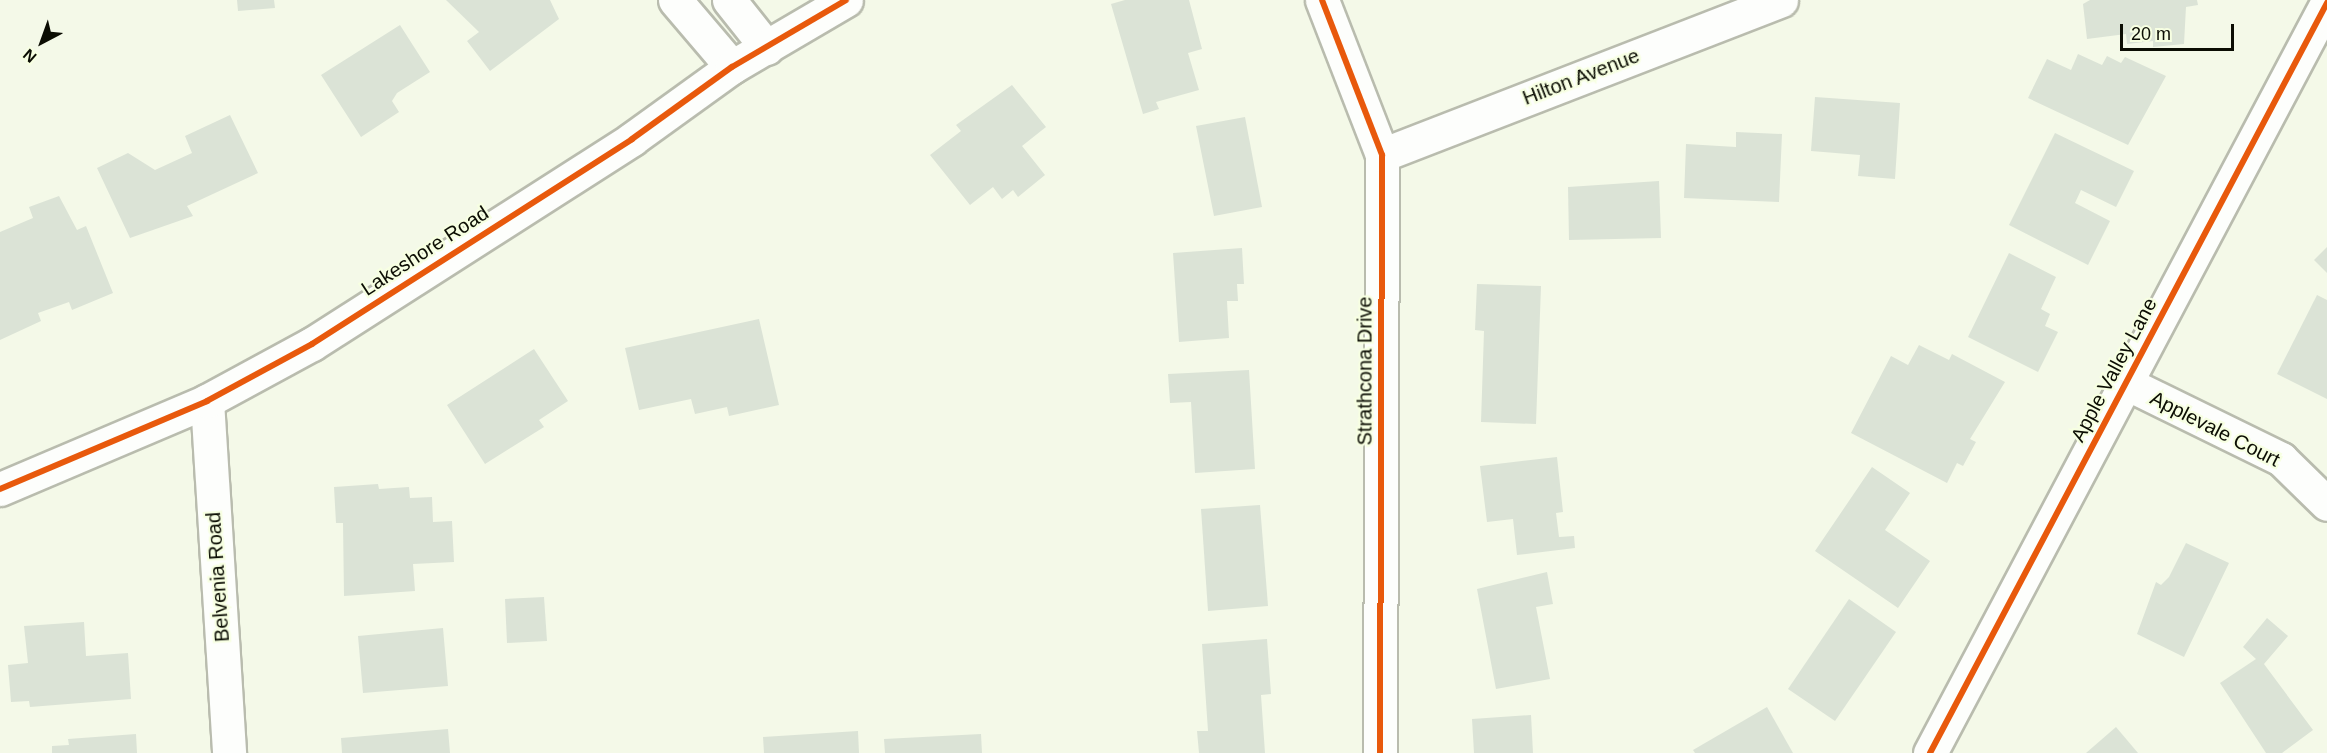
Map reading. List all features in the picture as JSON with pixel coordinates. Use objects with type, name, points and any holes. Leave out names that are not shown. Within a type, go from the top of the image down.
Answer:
[{"type":"street","points":[[675,0],[732,67]]},
{"type":"street","points":[[729,0],[768,48]]},
{"type":"street","name":"Lakeshore Road","points":[[0,489],[207,401],[312,344],[632,139],[732,67],[768,48],[846,0]]},
{"type":"street","name":"Strathcona Drive","points":[[1322,0],[1382,155],[1380,753]]},
{"type":"street","name":"Hilton Avenue","points":[[1382,155],[1781,0]]},
{"type":"street","name":"Apple Valley Lane","points":[[1930,753],[2327,3]]},
{"type":"street","name":"Applevale Court","points":[[2126,383],[2281,459],[2327,504]]},
{"type":"street","name":"Belvenia Road","points":[[207,401],[229,753]]},
{"type":"building","points":[[237,0],[274,0],[275,8],[238,11]]},
{"type":"building","points":[[446,0],[550,0],[559,19],[490,71],[467,41],[479,32]]},
{"type":"building","points":[[1125,0],[1189,0],[1202,49],[1188,53],[1199,90],[1156,102],[1159,109],[1143,114],[1111,4]]},
{"type":"building","points":[[2090,0],[2197,0],[2198,5],[2186,7],[2184,44],[2153,47],[2153,41],[2127,44],[2126,34],[2087,39],[2083,4]]},
{"type":"building","points":[[400,25],[430,72],[397,93],[392,101],[399,112],[361,137],[321,75]]},
{"type":"building","points":[[2078,54],[2102,65],[2107,56],[2121,63],[2125,57],[2166,76],[2128,145],[2028,98],[2047,59],[2071,70]]},
{"type":"building","points":[[1012,85],[1046,127],[1022,146],[1045,175],[1018,197],[1013,190],[1002,199],[993,187],[970,205],[930,155],[961,131],[956,125]]},
{"type":"building","points":[[1815,97],[1900,103],[1895,179],[1858,176],[1860,155],[1811,151]]},
{"type":"building","points":[[230,115],[258,173],[187,206],[193,216],[130,238],[97,168],[128,153],[155,170],[192,153],[185,136]]},
{"type":"building","points":[[1245,117],[1262,207],[1214,216],[1196,126]]},
{"type":"building","points":[[1736,132],[1782,134],[1779,202],[1684,198],[1686,144],[1736,147]]},
{"type":"building","points":[[2055,133],[2134,171],[2116,207],[2081,190],[2075,203],[2110,221],[2088,265],[2009,225]]},
{"type":"building","points":[[1659,181],[1661,238],[1569,240],[1568,187]]},
{"type":"building","points":[[59,196],[77,230],[86,226],[113,293],[72,310],[69,302],[38,313],[41,321],[0,340],[0,232],[33,218],[29,207]]},
{"type":"building","points":[[2327,247],[2327,273],[2314,260]]},
{"type":"building","points":[[1242,248],[1244,284],[1237,284],[1238,301],[1227,301],[1229,338],[1179,342],[1173,253]]},
{"type":"building","points":[[2009,253],[2056,277],[2041,309],[2050,314],[2045,326],[2058,332],[2038,372],[1968,337]]},
{"type":"building","points":[[1477,284],[1541,286],[1536,424],[1481,422],[1484,331],[1475,330]]},
{"type":"building","points":[[2317,295],[2327,300],[2327,399],[2277,374]]},
{"type":"building","points":[[759,319],[779,405],[729,416],[727,407],[695,414],[691,399],[639,410],[625,348]]},
{"type":"building","points":[[1919,345],[1949,360],[1952,354],[2005,382],[1970,439],[1976,442],[1963,466],[1957,463],[1947,483],[1851,433],[1891,356],[1908,365]]},
{"type":"building","points":[[534,349],[568,401],[539,420],[544,427],[485,464],[447,405]]},
{"type":"building","points":[[1249,370],[1255,469],[1195,473],[1191,402],[1170,403],[1168,374]]},
{"type":"building","points":[[1557,457],[1563,512],[1556,513],[1559,537],[1574,536],[1575,548],[1517,555],[1513,519],[1487,522],[1480,466]]},
{"type":"building","points":[[1872,467],[1910,493],[1885,530],[1930,561],[1898,608],[1815,551]]},
{"type":"building","points":[[378,484],[379,489],[409,487],[410,498],[432,497],[433,522],[452,521],[454,562],[413,564],[415,591],[344,596],[343,523],[336,523],[334,487]]},
{"type":"building","points":[[1260,505],[1268,606],[1208,611],[1201,509]]},
{"type":"building","points":[[2186,543],[2229,563],[2184,657],[2137,634],[2156,582],[2161,585],[2169,577]]},
{"type":"building","points":[[1547,572],[1553,604],[1536,607],[1550,679],[1496,689],[1477,589]]},
{"type":"building","points":[[544,597],[547,641],[507,643],[505,599]]},
{"type":"building","points":[[1849,599],[1896,632],[1835,721],[1788,689]]},
{"type":"building","points":[[2267,618],[2288,636],[2264,664],[2313,730],[2282,753],[2266,753],[2220,683],[2256,659],[2243,647]]},
{"type":"building","points":[[84,622],[86,656],[128,653],[131,699],[30,707],[29,701],[11,702],[8,665],[28,663],[24,626]]},
{"type":"building","points":[[443,628],[448,686],[363,693],[358,636]]},
{"type":"building","points":[[1267,639],[1271,694],[1261,695],[1265,753],[1199,753],[1197,731],[1208,731],[1202,644]]},
{"type":"building","points":[[1767,707],[1793,753],[1695,753],[1693,750]]},
{"type":"building","points":[[1531,715],[1533,753],[1474,753],[1472,719]]},
{"type":"building","points":[[2116,727],[2138,753],[2086,753]]},
{"type":"building","points":[[448,729],[450,753],[342,753],[341,738]]},
{"type":"building","points":[[858,731],[859,753],[764,753],[763,737]]},
{"type":"building","points":[[136,734],[137,753],[52,753],[52,746],[69,745],[68,739]]},
{"type":"building","points":[[981,734],[982,753],[885,753],[884,739]]},
{"type":"cycle path","points":[[0,489],[207,401],[312,344],[632,139],[732,67],[846,0]]},
{"type":"cycle path","points":[[1322,0],[1382,155],[1380,753]]},
{"type":"cycle path","points":[[1930,753],[2327,3]]}]
